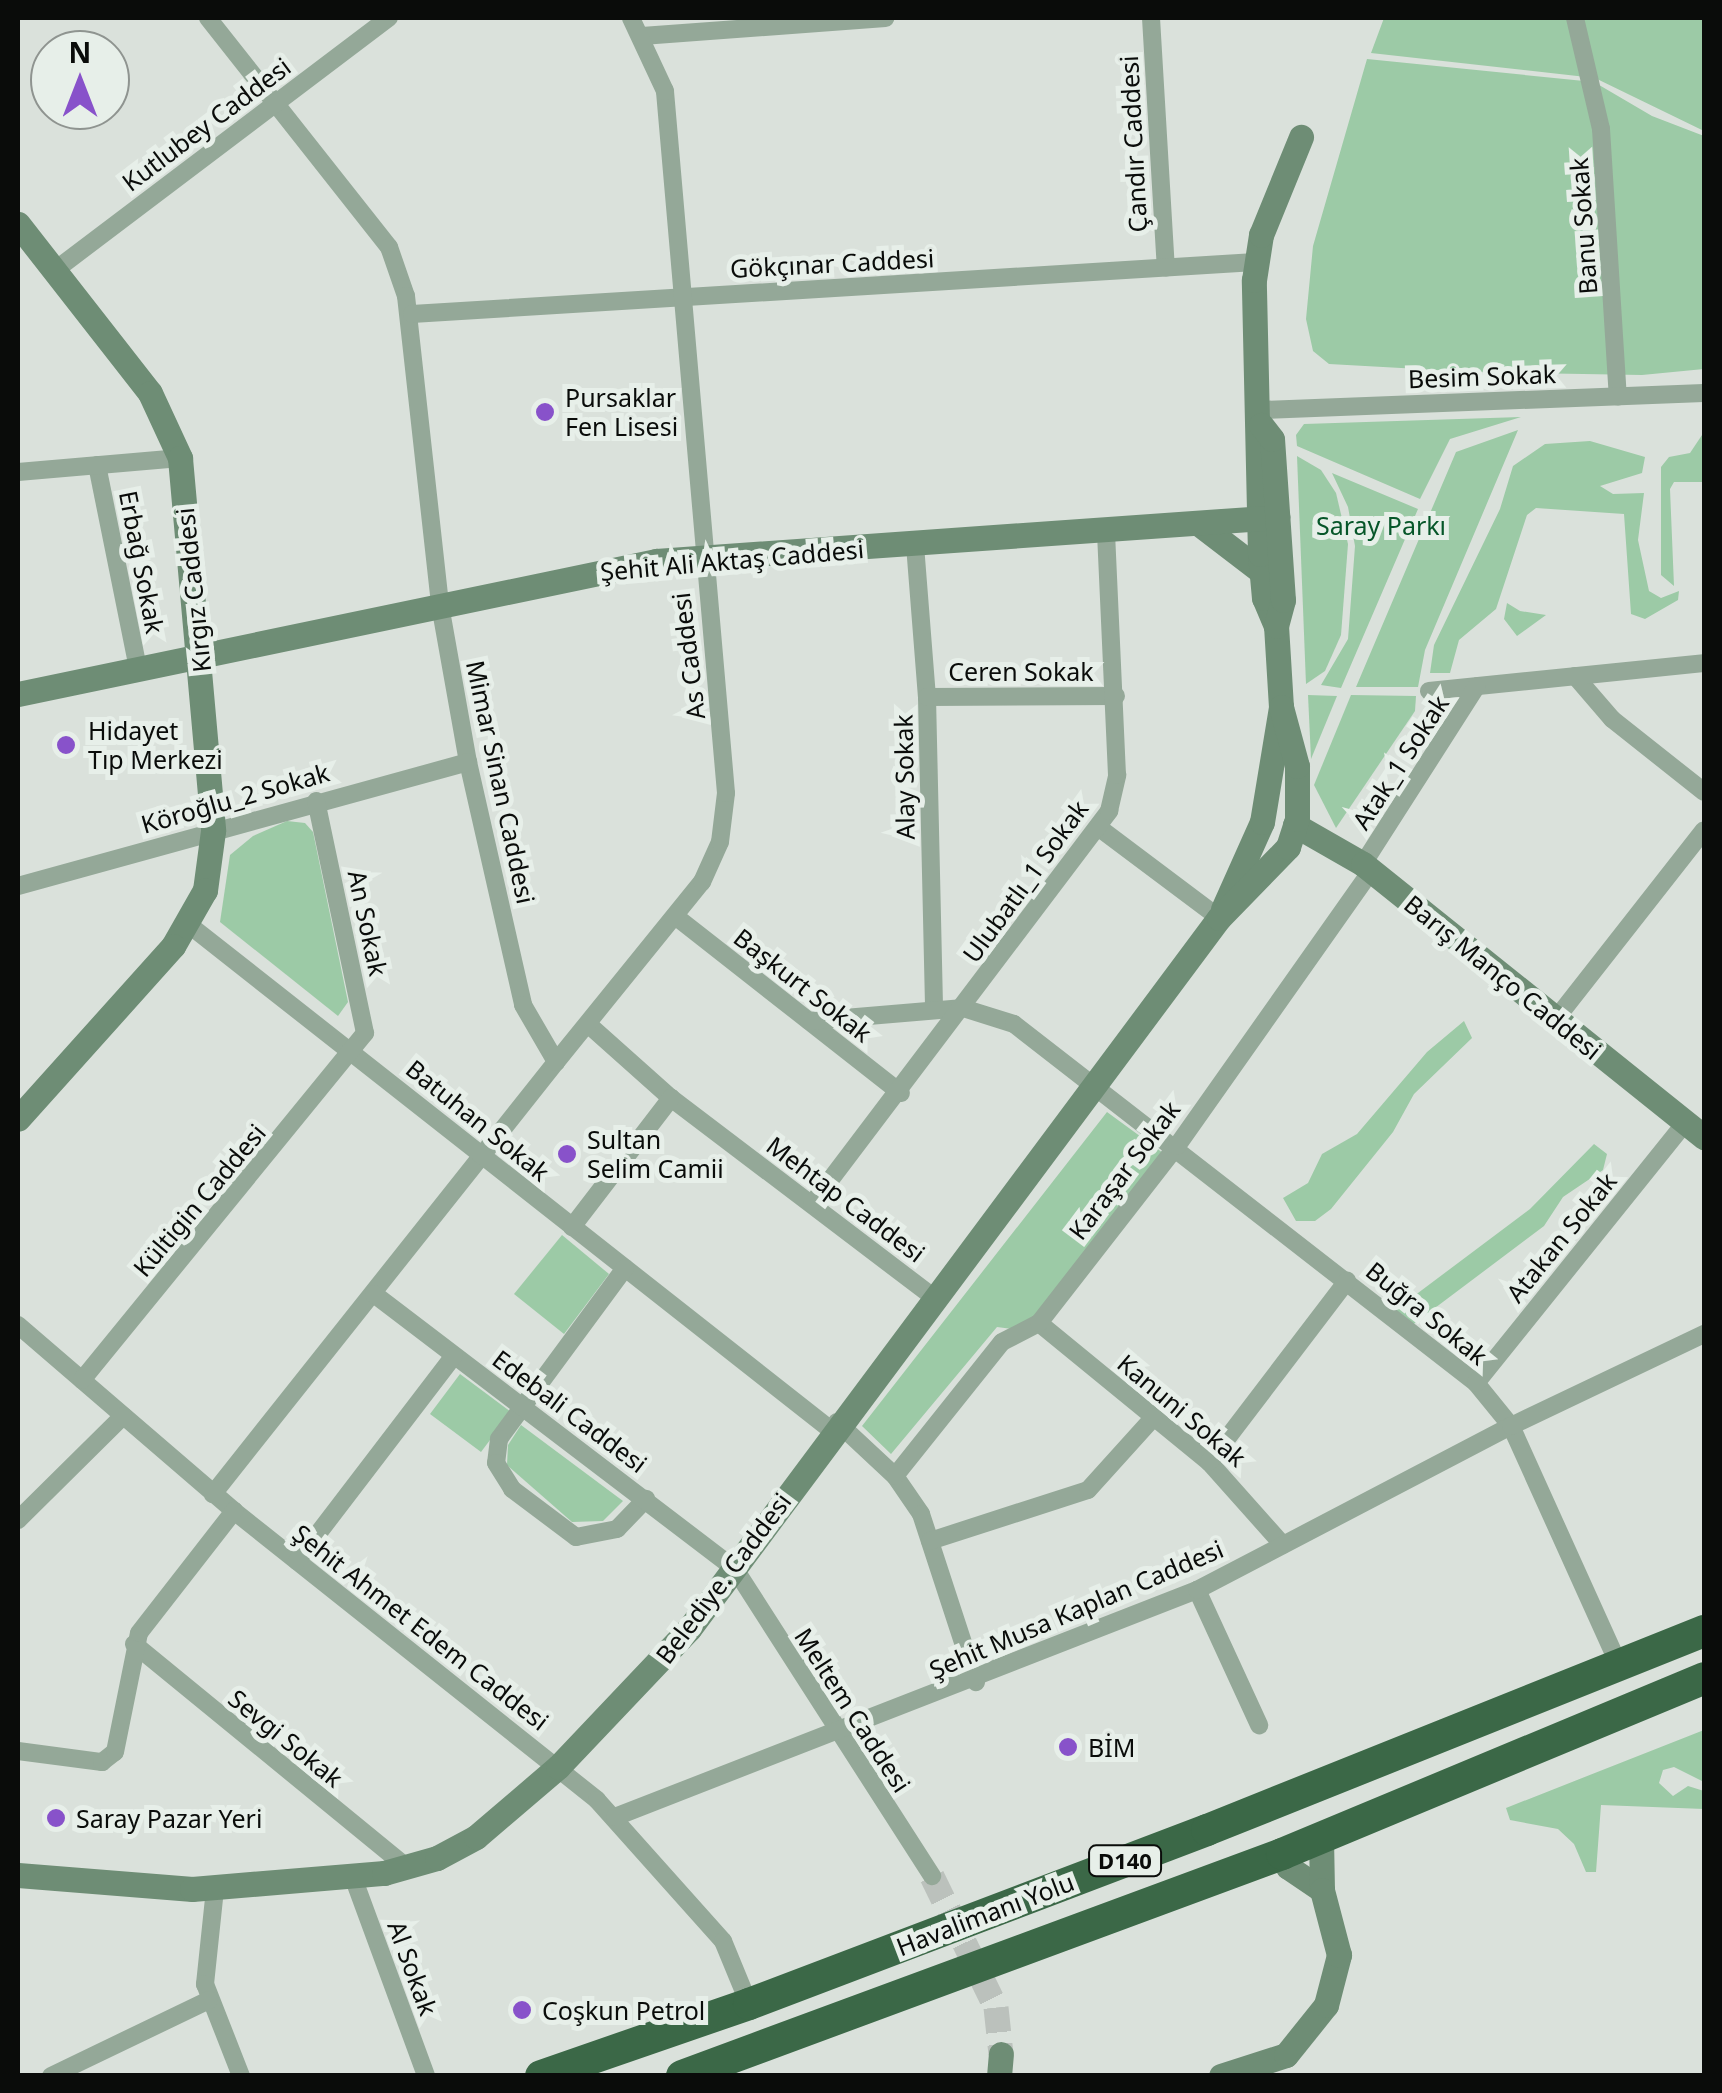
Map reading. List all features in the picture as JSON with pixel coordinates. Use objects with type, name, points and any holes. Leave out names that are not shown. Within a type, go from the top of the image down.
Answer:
[{"type":"highway","name":"Havalimanı Yolu","points":[[541,2076],[749,2004],[1704,1631]]},
{"type":"highway","name":"Havalimanı Yolu","points":[[682,2076],[1321,1839],[1704,1678]]},
{"type":"street","name":"Mimar Sinan Caddesi","points":[[208,18],[389,248],[412,314],[440,604],[468,762],[523,1005],[556,1062]]},
{"type":"street","name":"Kutlubey Caddesi","points":[[54,271],[389,18]]},
{"type":"street","name":"As Caddesi","points":[[556,1062],[675,916],[716,853],[726,794],[701,557],[665,91],[631,18]]},
{"type":"street","points":[[642,36],[885,18]]},
{"type":"street","name":"Çandır Caddesi","points":[[1151,18],[1166,268]]},
{"type":"street","name":"Banu Sokak","points":[[1575,18],[1601,129],[1618,396]]},
{"type":"street","points":[[1218,918],[1262,822],[1280,708],[1276,626],[1262,572],[1272,439],[1261,417],[1255,262],[1301,137]]},
{"type":"street","name":"Kırgız Caddesi","points":[[18,224],[160,409],[180,458],[214,832],[206,890],[188,924],[137,991],[18,1119]]},
{"type":"street","name":"Gökçınar Caddesi","points":[[412,314],[1255,262]]},
{"type":"street","name":"Besim Sokak","points":[[1261,417],[1704,393]]},
{"type":"street","points":[[18,472],[180,458]]},
{"type":"street","name":"Erbağ Sokak","points":[[97,465],[138,669]]},
{"type":"street","points":[[1268,518],[1283,600],[1276,626]]},
{"type":"street","name":"Şehit Ali Aktaş Caddesi","points":[[18,694],[616,567],[701,557],[1268,518]]},
{"type":"street","points":[[1198,523],[1262,572]]},
{"type":"street","name":"Ulubatlı_1 Sokak","points":[[812,1204],[901,1093],[1098,827],[1117,776],[1106,530]]},
{"type":"street","name":"Alay Sokak","points":[[915,545],[927,696],[934,1008]]},
{"type":"street","points":[[1428,691],[1704,662]]},
{"type":"street","points":[[1575,676],[1612,719],[1704,792]]},
{"type":"street","name":"Atak_1 Sokak","points":[[1367,868],[1477,686]]},
{"type":"street","name":"Ceren Sokak","points":[[927,696],[1116,696]]},
{"type":"street","points":[[1218,918],[1271,870],[1295,825],[1297,766],[1280,708]]},
{"type":"street","name":"Köroğlu_2 Sokak","points":[[18,886],[468,762]]},
{"type":"street","name":"An Sokak","points":[[316,801],[365,1033],[354,1053]]},
{"type":"street","name":"Barış Manço Caddesi","points":[[1295,825],[1367,868],[1695,1130]]},
{"type":"street","points":[[1098,827],[1218,918]]},
{"type":"street","points":[[1555,1020],[1704,830]]},
{"type":"street","name":"Karaşar Sokak","points":[[895,1476],[1002,1342],[1039,1323],[1176,1146],[1367,868]]},
{"type":"street","name":"Başkurt Sokak","points":[[675,916],[901,1093]]},
{"type":"street","name":"Belediye. Caddesi","points":[[18,1875],[216,1889],[408,1868],[476,1837],[558,1766],[643,1681],[735,1569],[834,1426],[1096,1088],[1218,918]]},
{"type":"street","name":"Batuhan Sokak","points":[[188,924],[895,1476],[930,1541],[976,1682]]},
{"type":"street","name":"Buğra Sokak","points":[[810,1021],[963,1008],[1014,1024],[1176,1146],[1476,1383],[1511,1426],[1619,1665]]},
{"type":"street","name":"Mehtap Caddesi","points":[[589,1026],[672,1098],[934,1297]]},
{"type":"street","name":"Kültigin Caddesi","points":[[82,1380],[354,1053]]},
{"type":"street","points":[[213,1494],[556,1062]]},
{"type":"street","points":[[572,1227],[672,1098]]},
{"type":"street","name":"Atakan Sokak","points":[[1476,1383],[1695,1130]]},
{"type":"street","points":[[624,1268],[499,1439],[496,1463],[512,1490],[566,1531],[601,1536],[646,1499]]},
{"type":"street","points":[[1209,1462],[1348,1282]]},
{"type":"street","name":"Edebali Caddesi","points":[[374,1294],[735,1569]]},
{"type":"street","name":"Kanuni Sokak","points":[[1039,1323],[1209,1462],[1284,1545]]},
{"type":"street","name":"Şehit Ahmet Edem Caddesi","points":[[18,1324],[213,1494],[558,1766],[614,1817],[723,1941],[749,2004]]},
{"type":"street","name":"Şehit Musa Kaplan Caddesi","points":[[614,1817],[976,1682],[1197,1590],[1511,1426],[1704,1334]]},
{"type":"street","points":[[296,1560],[454,1356]]},
{"type":"street","points":[[19,1514],[123,1416]]},
{"type":"street","points":[[930,1541],[1088,1490],[1154,1417]]},
{"type":"street","points":[[18,1750],[92,1761],[112,1756],[134,1644],[234,1511]]},
{"type":"street","name":"Meltem Caddesi","points":[[735,1569],[836,1733],[932,1876]]},
{"type":"street","points":[[1197,1590],[1259,1725]]},
{"type":"street","name":"Sevgi Sokak","points":[[134,1644],[408,1868]]},
{"type":"street","points":[[1221,2076],[1286,2055],[1326,2005],[1339,1955],[1322,1890],[1321,1839]]},
{"type":"street","points":[[1282,1854],[1288,1868],[1322,1890]]},
{"type":"street","name":"Al Sokak","points":[[353,1877],[426,2075]]},
{"type":"street","points":[[216,1889],[209,2000],[241,2076]]},
{"type":"street","points":[[51,2076],[209,2000]]},
{"type":"green space","points":[[1384,18],[1704,18],[1704,131],[1595,78],[1371,53]]},
{"type":"green space","points":[[1367,59],[1594,82],[1652,116],[1704,136],[1704,369],[1642,375],[1473,372],[1329,364],[1313,351],[1306,319],[1313,246]]},
{"type":"green space","points":[[1521,417],[1450,439],[1420,499],[1297,446],[1296,435],[1304,424]]},
{"type":"green space","points":[[1518,430],[1425,650],[1418,687],[1356,687],[1456,452]]},
{"type":"green space","points":[[1704,432],[1704,482],[1674,482],[1670,489],[1674,586],[1661,575],[1661,467],[1669,457],[1690,453]]},
{"type":"green space","points":[[1590,441],[1645,457],[1642,473],[1600,486],[1613,494],[1644,493],[1638,540],[1649,591],[1661,598],[1679,591],[1678,600],[1645,619],[1631,614],[1624,514],[1536,508],[1527,515],[1496,609],[1459,640],[1450,673],[1430,673],[1434,645],[1500,509],[1513,466],[1545,444]]},
{"type":"green space","points":[[1297,456],[1321,470],[1336,493],[1348,544],[1341,635],[1325,671],[1306,684]]},
{"type":"green space","name":"Saray Parkı","points":[[1332,473],[1418,509],[1341,688],[1321,685],[1348,639],[1355,546],[1348,507]]},
{"type":"green space","points":[[1507,603],[1520,611],[1546,615],[1517,636],[1504,619]]},
{"type":"green space","points":[[1308,695],[1337,696],[1311,759]]},
{"type":"green space","points":[[1351,695],[1416,696],[1415,711],[1336,828],[1314,785]]},
{"type":"green space","points":[[287,821],[305,823],[313,832],[348,1002],[338,1016],[220,922],[230,855],[253,836]]},
{"type":"green space","points":[[1464,1021],[1472,1038],[1414,1094],[1393,1132],[1331,1209],[1315,1221],[1296,1221],[1283,1198],[1308,1183],[1322,1154],[1357,1134],[1427,1052]]},
{"type":"green space","points":[[1107,1112],[1174,1161],[1027,1331],[997,1327],[891,1454],[862,1426]]},
{"type":"green space","points":[[1594,1144],[1607,1154],[1603,1170],[1563,1197],[1544,1226],[1407,1329],[1394,1311],[1530,1209]]},
{"type":"green space","points":[[562,1235],[609,1274],[564,1334],[514,1294]]},
{"type":"green space","points":[[460,1374],[511,1412],[481,1452],[430,1414]]},
{"type":"green space","points":[[521,1425],[623,1501],[603,1521],[572,1522],[507,1465],[508,1445]]},
{"type":"green space","points":[[1704,1730],[1704,1782],[1674,1767],[1663,1770],[1659,1783],[1673,1796],[1688,1786],[1704,1791],[1704,1809],[1601,1805],[1596,1872],[1586,1872],[1574,1844],[1558,1829],[1510,1820],[1506,1808]]},
{"type":"tunnel","points":[[932,1876],[996,2007],[1001,2054]]},
{"type":"place","name":"Pursaklar Fen Lisesi","points":[[545,412]]},
{"type":"place","name":"Hidayet Tıp Merkezi","points":[[66,745]]},
{"type":"place","name":"Sultan Selim Camii","points":[[567,1154]]},
{"type":"place","name":"BİM","points":[[1068,1747]]},
{"type":"place","name":"Saray Pazar Yeri","points":[[56,1818]]},
{"type":"place","name":"Coşkun Petrol","points":[[522,2010]]}]
